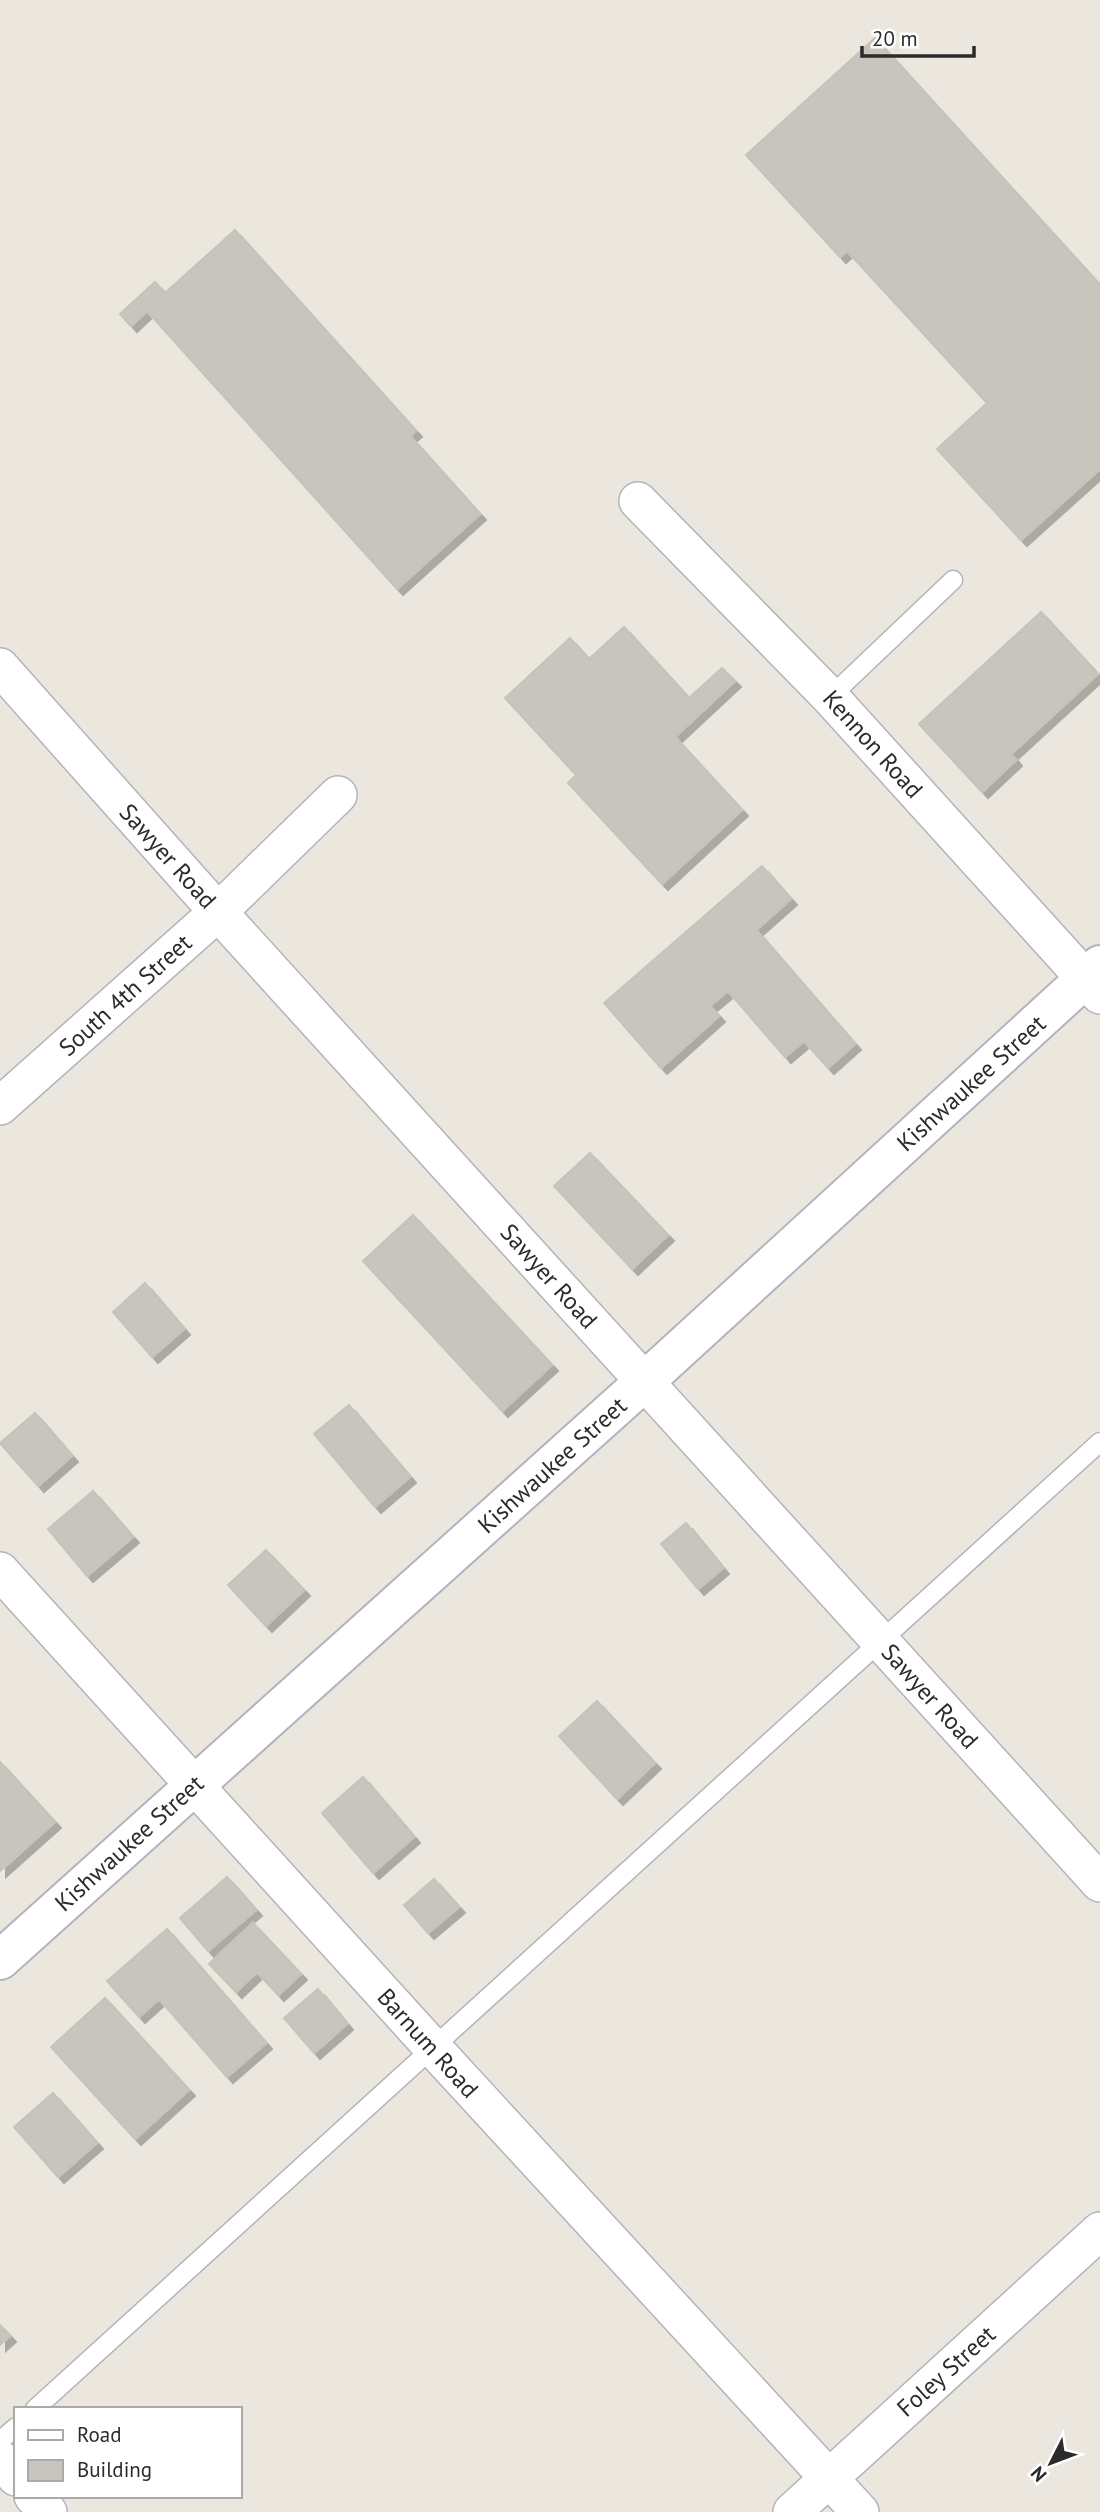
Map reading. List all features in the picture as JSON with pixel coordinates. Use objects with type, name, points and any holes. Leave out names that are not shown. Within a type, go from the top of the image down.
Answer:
[{"type":"street","name":"Kennon Road","points":[[638,500],[830,697],[1095,980]]},
{"type":"street","name":"Sawyer Road","points":[[0,667],[218,912],[1100,1883]]},
{"type":"street","name":"South 4th Street","points":[[0,1107],[218,912],[338,795]]},
{"type":"street","name":"Kishwaukee Street","points":[[0,1960],[1095,980]]},
{"type":"street","name":"Barnum Road","points":[[0,1571],[432,2049],[860,2512]]},
{"type":"street","name":"Foley Street","points":[[792,2512],[1100,2231]]},
{"type":"street","points":[[0,2459],[14,2475]]},
{"type":"street","points":[[35,2498],[48,2512]]},
{"type":"lane","points":[[830,697],[953,580]]},
{"type":"lane","points":[[38,2407],[1100,1442]]},
{"type":"lane","points":[[0,2441],[14,2429]]},
{"type":"building","points":[[875,38],[1100,285],[1100,469],[1021,540],[937,449],[987,403],[847,251],[840,257],[746,155]]},
{"type":"building","points":[[235,230],[416,431],[410,436],[480,514],[397,589],[147,311],[131,326],[120,314],[155,282],[165,293]]},
{"type":"building","points":[[1041,612],[1098,674],[1011,754],[1016,760],[982,792],[919,724]]},
{"type":"building","points":[[624,627],[689,698],[722,668],[735,681],[675,737],[742,810],[662,884],[568,783],[576,775],[505,698],[570,638],[589,659]]},
{"type":"building","points":[[762,866],[791,899],[756,930],[855,1044],[828,1068],[804,1041],[785,1057],[728,991],[710,1006],[719,1016],[661,1068],[604,1003]]},
{"type":"building","points":[[590,1153],[668,1235],[632,1269],[554,1186]]},
{"type":"building","points":[[413,1215],[552,1365],[502,1411],[363,1261]]},
{"type":"building","points":[[145,1283],[184,1329],[152,1357],[113,1312]]},
{"type":"building","points":[[349,1405],[410,1477],[375,1507],[314,1434]]},
{"type":"building","points":[[35,1413],[72,1456],[38,1486],[0,1443]]},
{"type":"building","points":[[93,1491],[133,1537],[87,1576],[48,1529]]},
{"type":"building","points":[[686,1523],[723,1568],[698,1589],[661,1544]]},
{"type":"building","points":[[266,1550],[304,1590],[266,1626],[228,1585]]},
{"type":"building","points":[[597,1701],[655,1763],[617,1799],[559,1736]]},
{"type":"building","points":[[0,1762],[55,1822],[0,1871]]},
{"type":"building","points":[[363,1777],[414,1837],[373,1873],[322,1813]]},
{"type":"building","points":[[227,1877],[256,1910],[208,1951],[180,1918]]},
{"type":"building","points":[[434,1879],[459,1907],[428,1933],[404,1905]]},
{"type":"building","points":[[253,1923],[301,1974],[278,1995],[257,1972],[236,1992],[209,1964]]},
{"type":"building","points":[[167,1929],[266,2043],[227,2077],[159,1999],[139,2017],[107,1981]]},
{"type":"building","points":[[318,1989],[347,2024],[314,2053],[284,2018]]},
{"type":"building","points":[[105,1998],[189,2090],[135,2139],[51,2047]]},
{"type":"building","points":[[53,2093],[97,2143],[58,2177],[14,2127]]},
{"type":"building","points":[[0,2325],[10,2336],[0,2345]]}]
